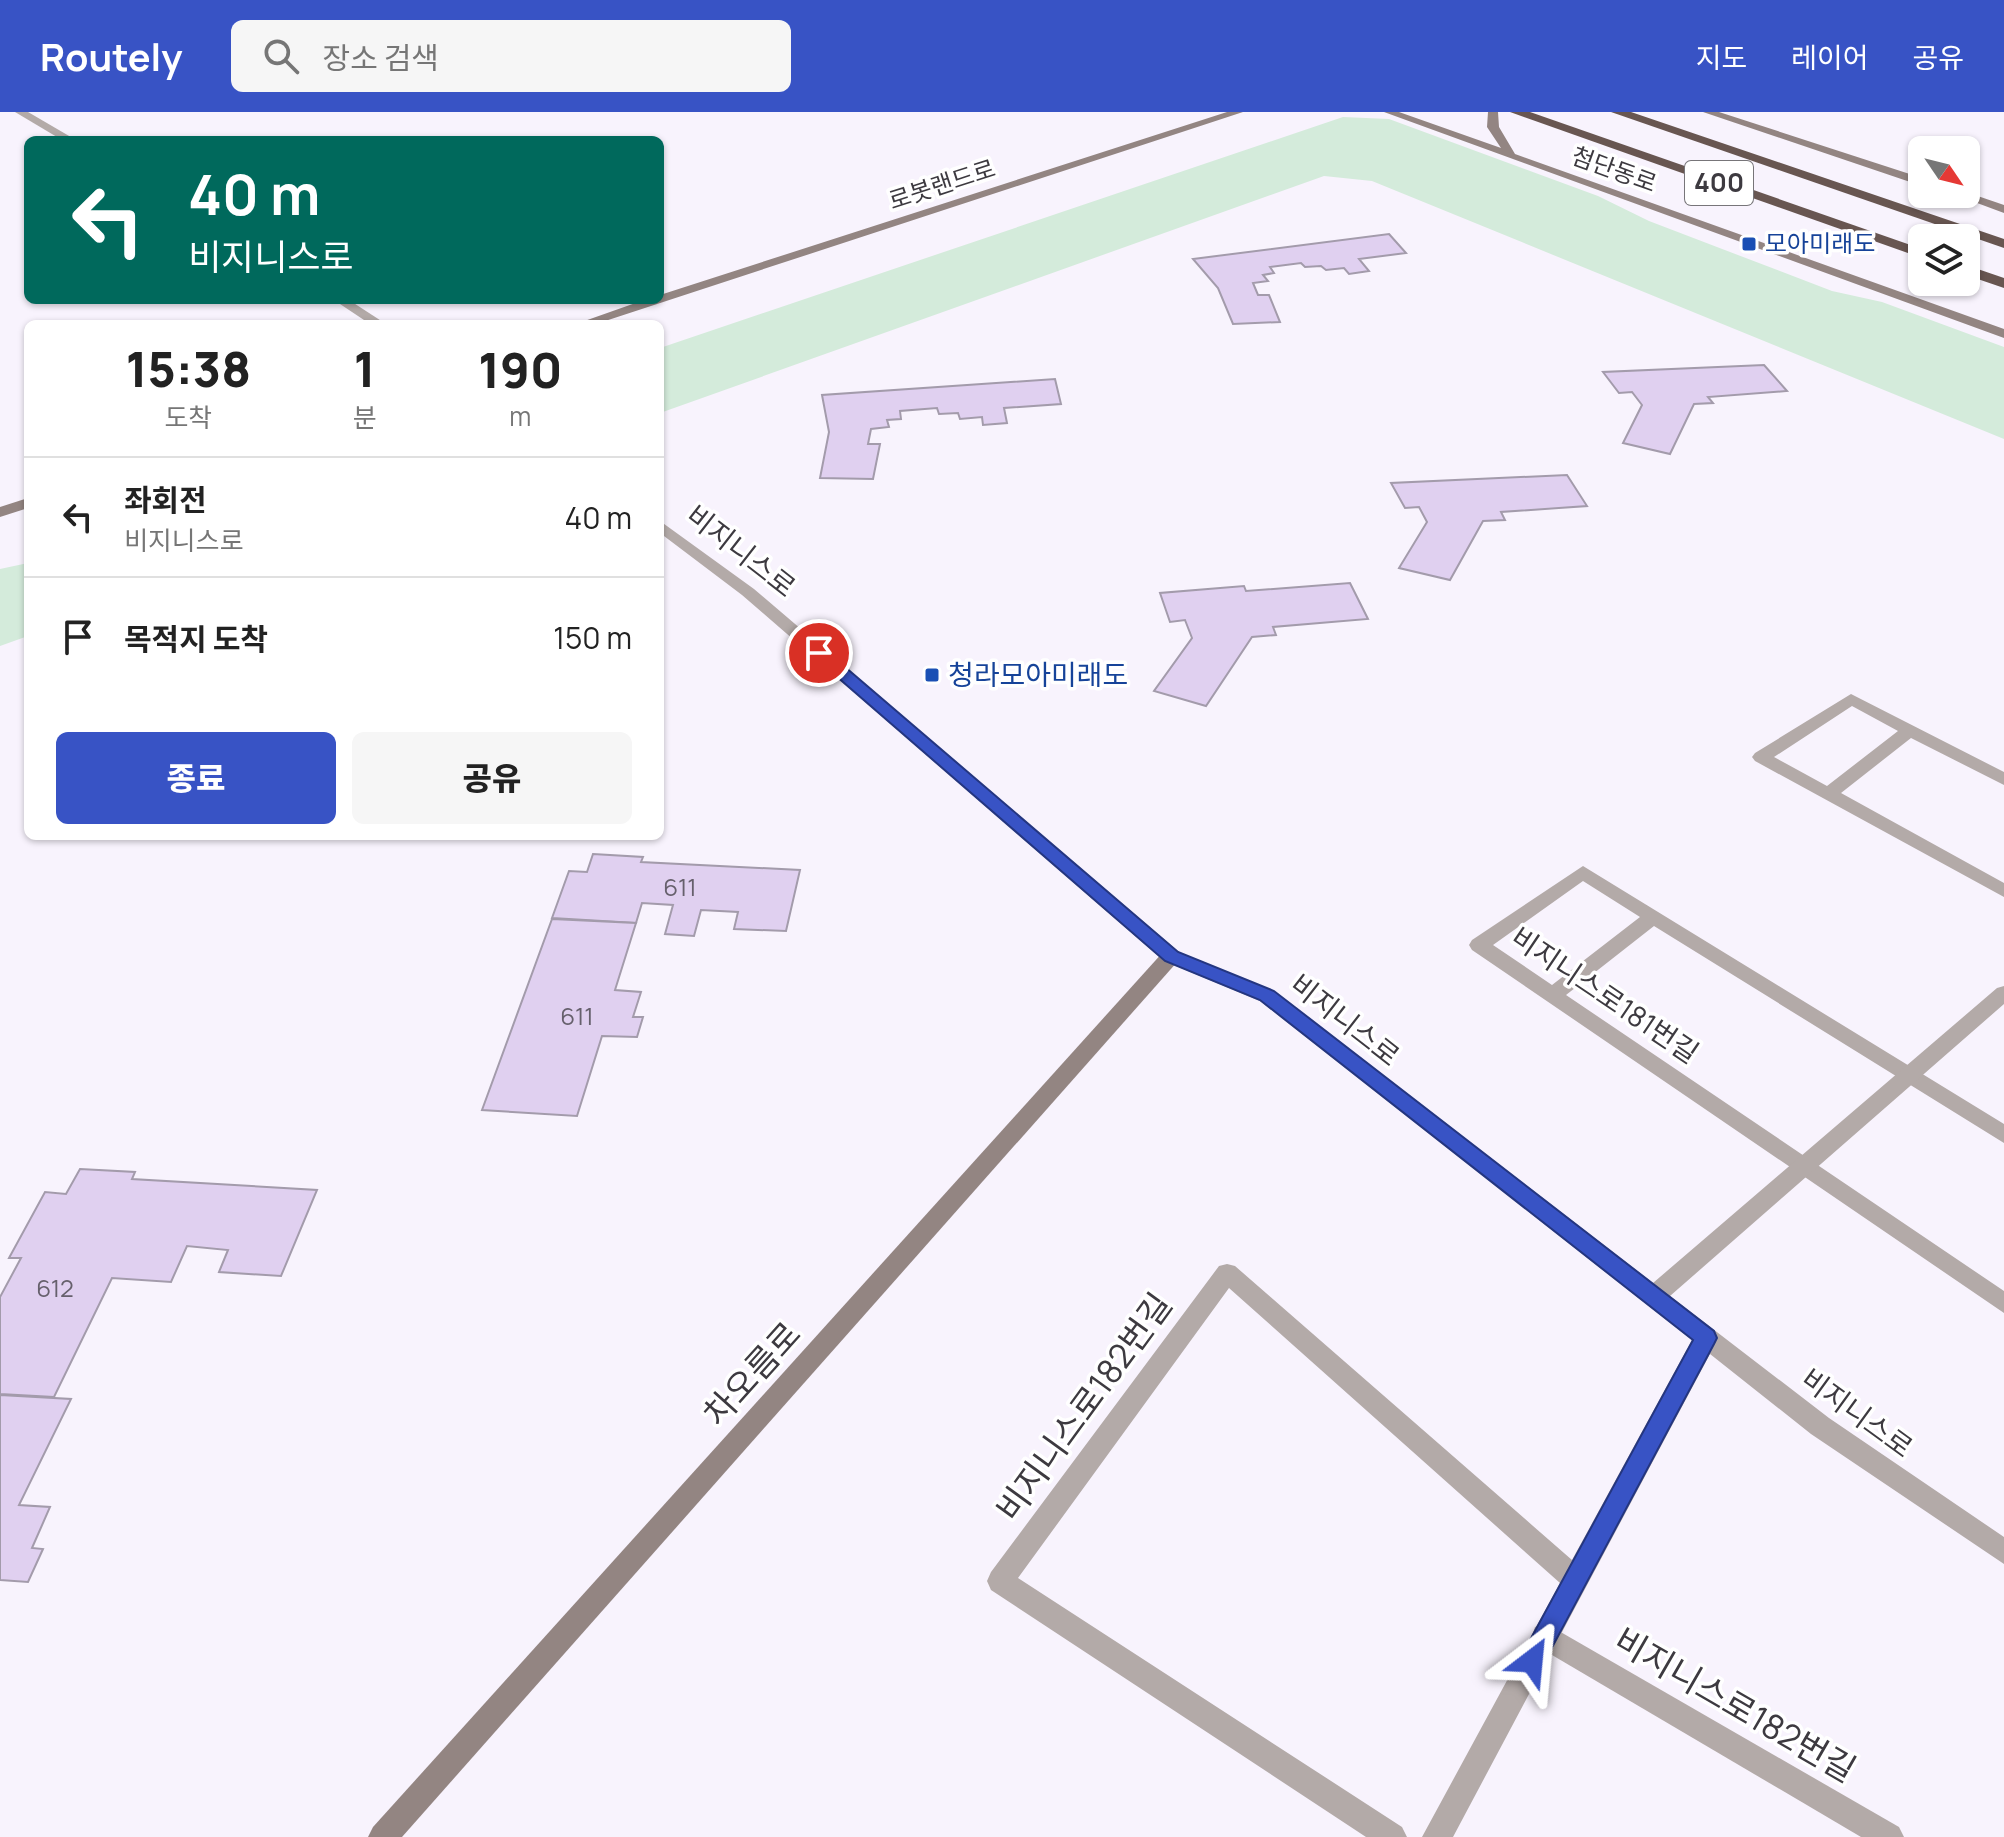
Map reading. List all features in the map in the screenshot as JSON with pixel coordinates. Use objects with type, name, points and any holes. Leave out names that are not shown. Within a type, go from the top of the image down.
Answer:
[{"type":"highway","name":"400","points":[[1517,112],[1908,249]]},
{"type":"highway","name":"400","points":[[1618,112],[2004,244]]},
{"type":"highway","points":[[1980,275],[2004,283]]},
{"type":"main road","name":"로봇랜드로","points":[[664,298],[1238,112]]},
{"type":"main road","name":"첨단동로","points":[[1389,112],[2004,334]]},
{"type":"main road","points":[[1493,112],[1493,127],[1511,156]]},
{"type":"main road","points":[[1708,112],[1908,177]]},
{"type":"main road","points":[[1980,201],[2004,209]]},
{"type":"main road","name":"로봇랜드로","points":[[596,320],[646,304]]},
{"type":"main road","points":[[0,512],[24,504]]},
{"type":"main road","name":"차오름로","points":[[383,1837],[1171,956]]},
{"type":"street","points":[[20,112],[63,136]]},
{"type":"street","points":[[346,304],[372,320]]},
{"type":"street","name":"비지니스로","points":[[664,529],[748,592],[1171,956],[1267,996],[1820,1426],[2004,1552]]},
{"type":"street","points":[[2004,779],[1851,699],[1761,757],[2004,891]]},
{"type":"street","points":[[1828,794],[1910,730]]},
{"type":"street","name":"비지니스로181번길","points":[[2004,1135],[1583,872],[1479,945],[2004,1303]]},
{"type":"street","points":[[1552,995],[1654,916]]},
{"type":"street","points":[[1653,1297],[2004,993]]},
{"type":"street","name":"비지니스로182번길","points":[[1392,1837],[1000,1581],[1227,1273],[1576,1580]]},
{"type":"street","points":[[1437,1837],[1706,1338]]},
{"type":"street","name":"비지니스로182번길","points":[[1545,1636],[1889,1837]]},
{"type":"green space","points":[[1343,117],[1389,119],[1598,196],[1649,221],[1832,291],[1882,302],[2004,347],[2004,439],[1372,181],[1324,176],[664,412],[664,347]]},
{"type":"green space","points":[[24,564],[24,637],[0,646],[0,569]]},
{"type":"building","points":[[1389,234],[1406,253],[1359,259],[1369,271],[1349,274],[1344,268],[1326,270],[1321,266],[1305,267],[1301,263],[1270,267],[1274,273],[1263,275],[1268,281],[1253,283],[1258,295],[1269,295],[1280,322],[1233,324],[1218,288],[1193,259]]},
{"type":"building","points":[[1764,365],[1787,391],[1708,397],[1713,403],[1694,404],[1670,454],[1623,443],[1642,405],[1632,392],[1619,393],[1603,372]]},
{"type":"building","points":[[1055,379],[1061,404],[1004,408],[1007,423],[983,425],[982,417],[960,419],[958,413],[939,414],[937,408],[900,411],[901,419],[887,420],[889,427],[871,429],[868,444],[880,444],[873,479],[820,478],[829,432],[822,395]]},
{"type":"building","points":[[1567,475],[1587,506],[1501,512],[1505,520],[1483,521],[1450,580],[1399,568],[1427,522],[1419,507],[1405,508],[1391,483]]},
{"type":"building","points":[[1350,583],[1368,619],[1273,627],[1276,635],[1252,637],[1206,706],[1154,691],[1192,638],[1185,620],[1170,622],[1160,593],[1244,586],[1246,591]]},
{"type":"building","points":[[593,854],[643,857],[641,862],[800,870],[786,931],[734,929],[738,912],[701,910],[694,936],[665,934],[673,905],[642,903],[636,923],[552,918],[569,871],[587,872]]},
{"type":"building","points":[[552,919],[636,923],[615,990],[641,992],[633,1017],[643,1017],[637,1037],[602,1036],[577,1116],[482,1110]]},
{"type":"building","points":[[80,1169],[135,1172],[132,1179],[317,1190],[281,1276],[219,1272],[228,1250],[187,1246],[171,1282],[112,1278],[54,1397],[0,1394],[0,1297],[21,1258],[9,1258],[45,1192],[66,1194]]},
{"type":"building","points":[[0,1395],[71,1399],[19,1505],[50,1507],[32,1548],[43,1549],[28,1582],[0,1580]]},
{"type":"place","name":"모아미래도","points":[[1749,244]]},
{"type":"place","name":"청라모아미래도","points":[[932,675]]},
{"type":"route","points":[[819,653],[1171,956],[1267,996],[1706,1338],[1532,1661]]}]
